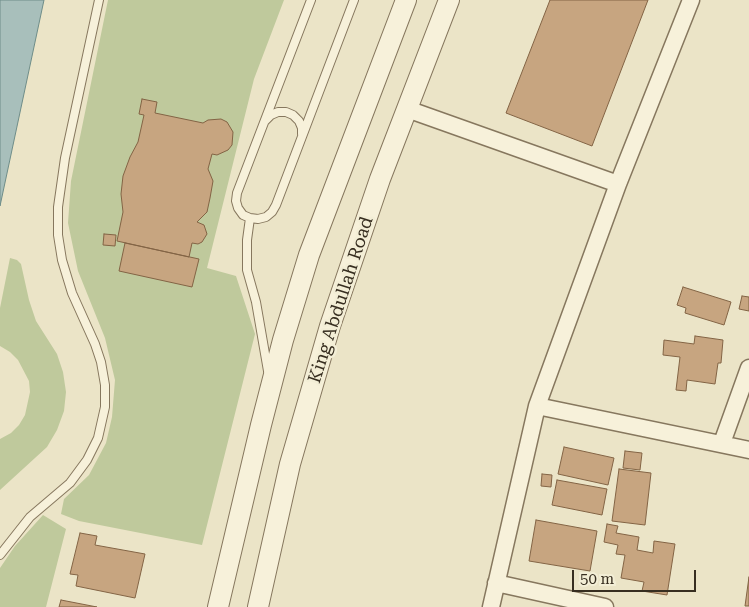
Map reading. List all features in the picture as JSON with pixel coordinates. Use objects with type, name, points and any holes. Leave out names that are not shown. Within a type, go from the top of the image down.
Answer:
[{"type":"street","points":[[218,607],[269,392],[309,254],[406,0]]},
{"type":"street","name":"King Abdullah Road","points":[[258,607],[290,464],[330,326],[380,179],[449,0]]},
{"type":"street","points":[[491,607],[537,406],[618,184],[691,0]]},
{"type":"street","points":[[407,109],[618,184]]},
{"type":"street","points":[[722,443],[749,368]]},
{"type":"street","points":[[537,406],[749,450]]},
{"type":"street","points":[[496,583],[605,607]]},
{"type":"lane","points":[[0,555],[30,517],[70,483],[98,438],[105,406],[105,385],[101,362],[72,293],[62,260],[58,235],[58,207],[65,158],[99,0]]},
{"type":"lane","points":[[311,0],[237,193],[236,201],[238,208],[243,215],[250,218],[266,217],[272,212],[354,0]]},
{"type":"lane","points":[[269,109],[293,115],[299,121],[302,128],[301,139]]},
{"type":"lane","points":[[263,124],[271,115],[278,112]]},
{"type":"lane","points":[[250,218],[247,240],[247,270],[256,302],[266,356],[269,392]]},
{"type":"green space","points":[[108,0],[284,0],[254,79],[207,268],[236,276],[255,334],[202,545],[79,521],[61,514],[64,499],[89,475],[106,443],[112,417],[115,380],[105,338],[78,271],[68,223],[71,181]]},
{"type":"green space","points":[[10,258],[17,260],[21,264],[36,321],[57,354],[63,372],[66,392],[64,411],[57,430],[47,447],[0,490],[0,439],[11,433],[19,425],[25,415],[30,392],[29,381],[18,360],[0,346],[0,308]]},
{"type":"green space","points":[[43,515],[66,529],[46,607],[0,607],[0,568],[15,546]]},
{"type":"water","points":[[0,0],[44,0],[0,206]]},
{"type":"building","points":[[550,0],[648,0],[592,146],[506,113]]},
{"type":"building","points":[[142,99],[157,102],[155,113],[203,123],[208,120],[221,119],[227,122],[233,132],[232,145],[228,150],[217,155],[212,154],[208,169],[213,181],[207,212],[197,222],[204,225],[207,234],[202,242],[198,244],[192,243],[189,257],[117,241],[123,212],[121,194],[123,176],[138,142],[144,115],[139,114]]},
{"type":"building","points":[[104,234],[116,235],[115,246],[103,245]]},
{"type":"building","points":[[125,243],[199,259],[192,287],[119,271]]},
{"type":"building","points":[[683,287],[731,302],[724,325],[685,313],[686,308],[677,305]]},
{"type":"building","points":[[742,296],[749,297],[749,311],[739,309]]},
{"type":"building","points":[[695,336],[723,340],[721,363],[718,363],[715,384],[687,380],[686,391],[676,390],[680,357],[663,355],[664,340],[694,344]]},
{"type":"building","points":[[564,447],[614,458],[608,485],[558,474]]},
{"type":"building","points":[[625,451],[642,453],[640,470],[623,468]]},
{"type":"building","points":[[619,469],[651,473],[645,525],[612,521]]},
{"type":"building","points":[[542,474],[552,475],[551,487],[541,486]]},
{"type":"building","points":[[557,480],[607,489],[602,515],[552,505]]},
{"type":"building","points":[[536,520],[597,531],[590,571],[529,561]]},
{"type":"building","points":[[607,524],[618,526],[616,533],[639,537],[637,550],[653,553],[654,541],[675,544],[667,595],[642,591],[644,582],[621,578],[625,555],[616,554],[618,545],[604,542]]},
{"type":"building","points":[[80,533],[97,536],[95,545],[145,554],[135,598],[76,586],[78,575],[70,574]]},
{"type":"building","points":[[749,577],[749,606],[745,606]]},
{"type":"building","points":[[61,600],[97,607],[59,607]]}]
